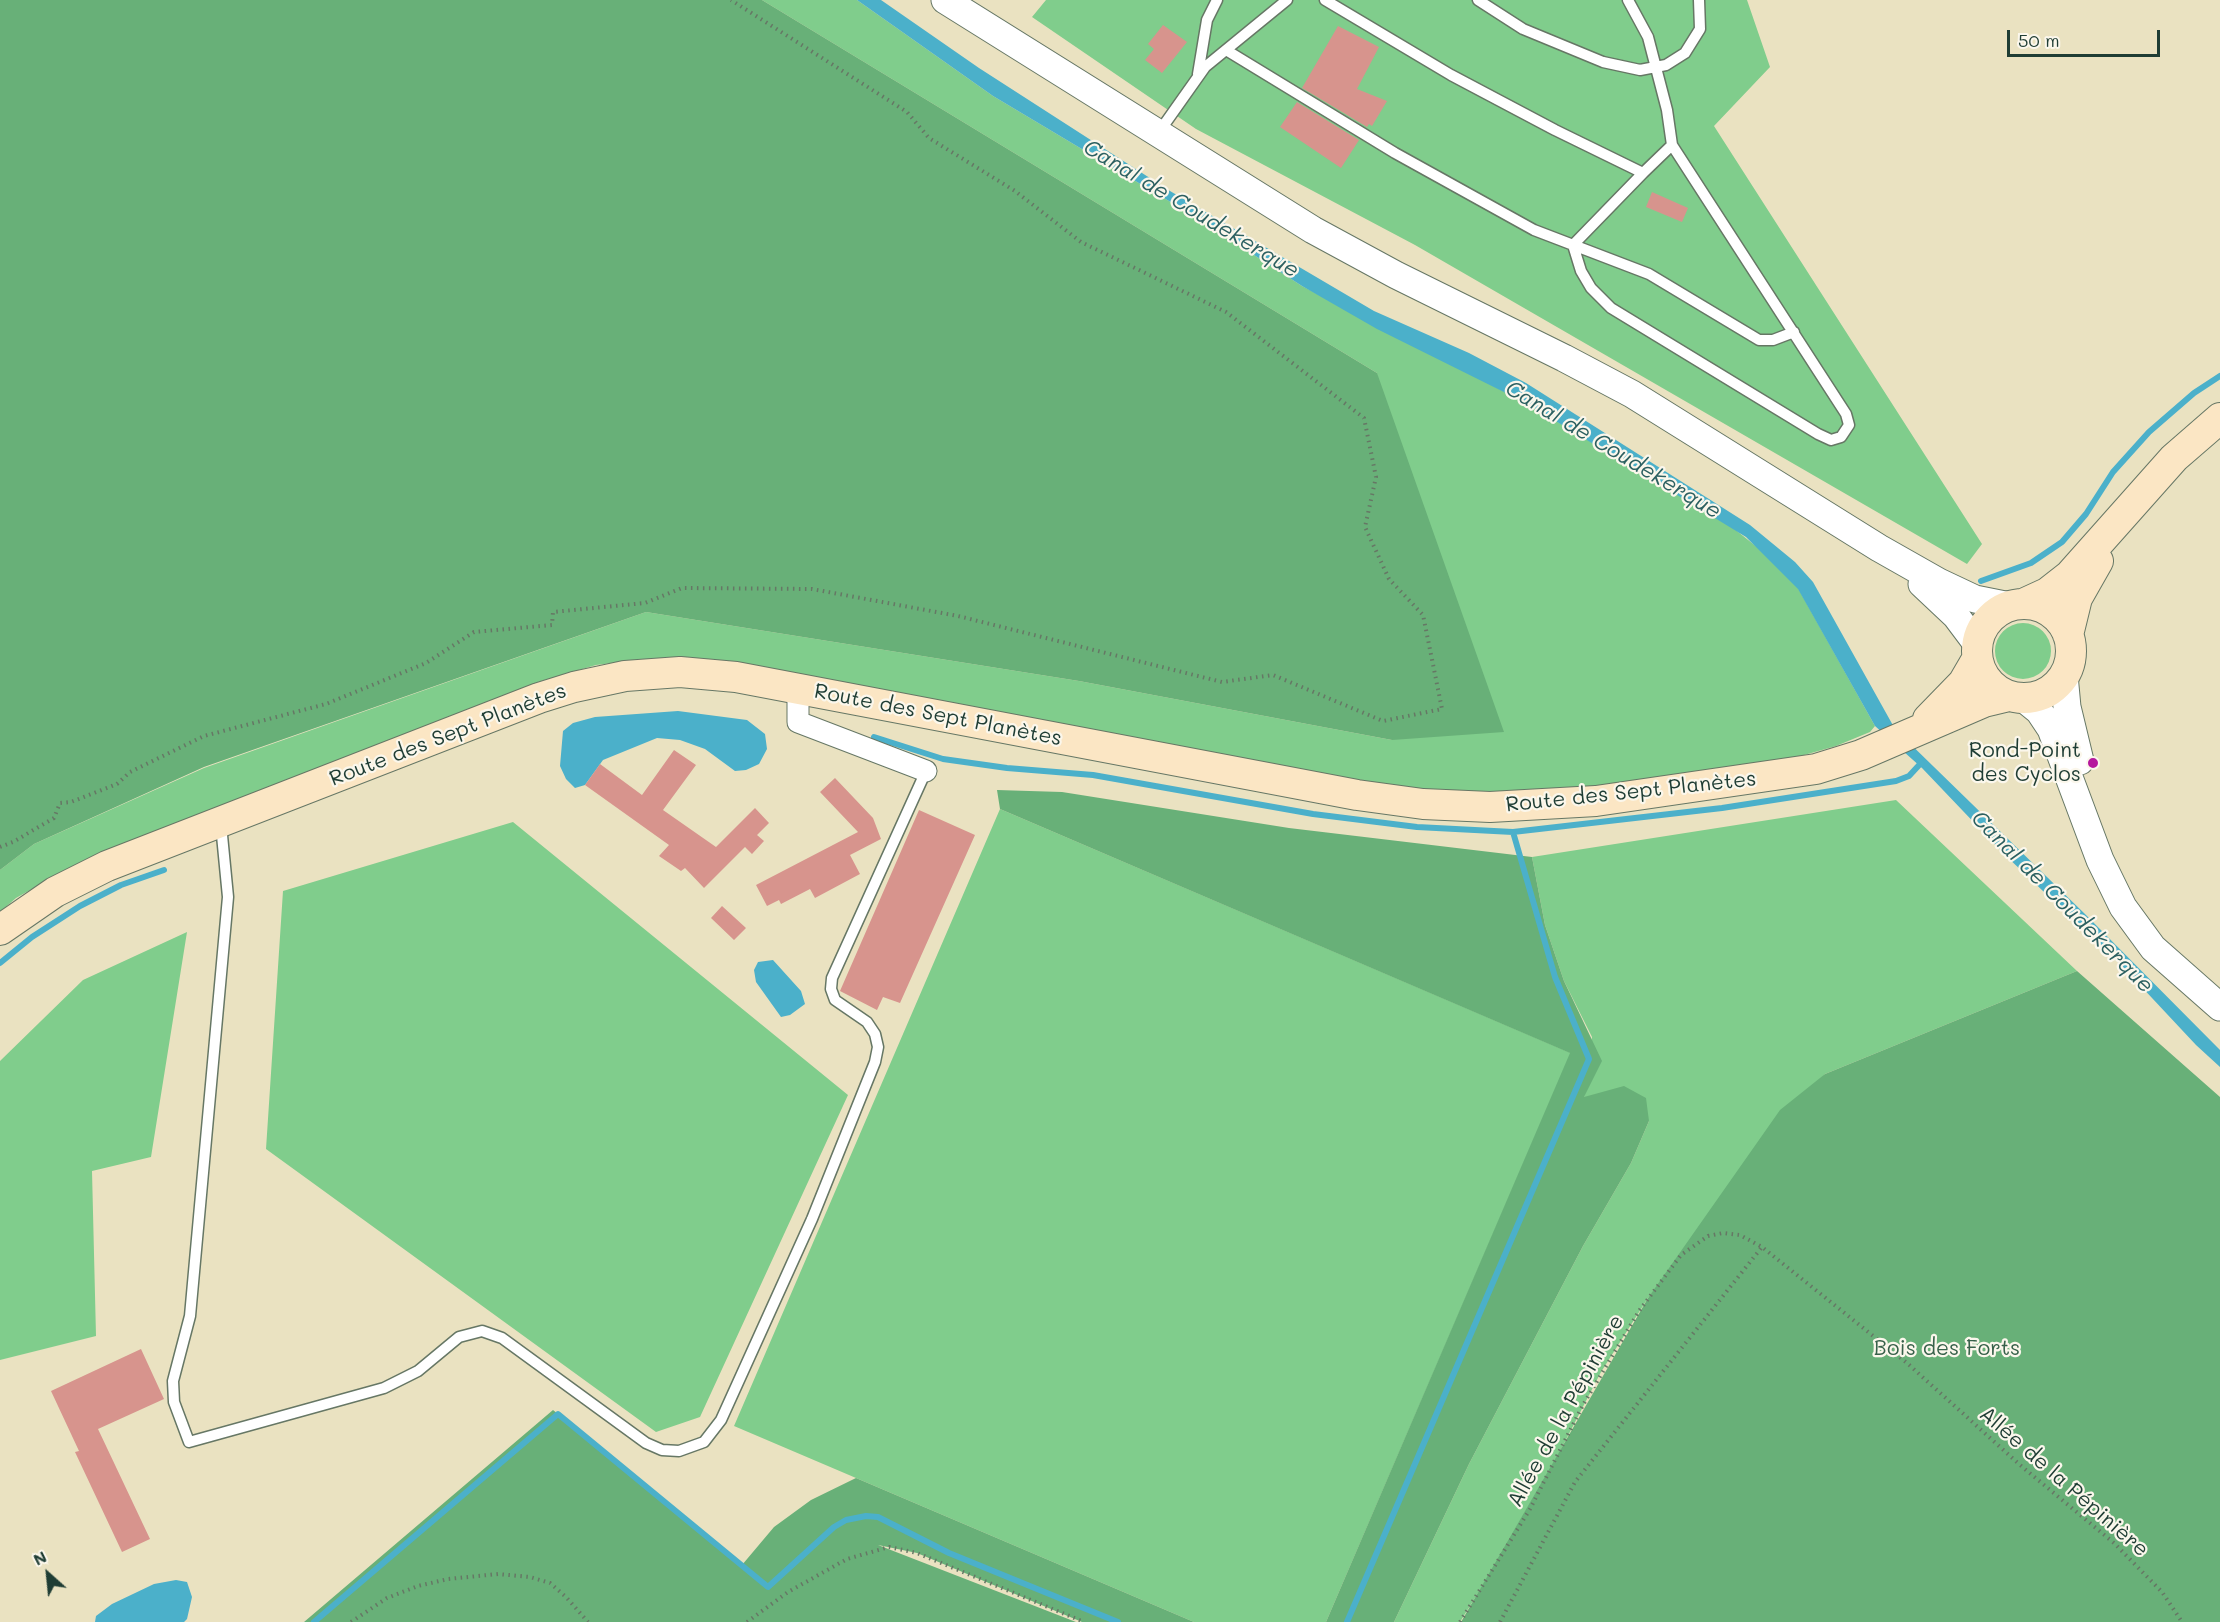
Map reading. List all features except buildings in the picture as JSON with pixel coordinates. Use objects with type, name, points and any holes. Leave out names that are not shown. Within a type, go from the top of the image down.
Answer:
[{"type":"main road","points":[[2129,510],[2082,588],[2073,609],[2068,635],[2071,655],[2064,675],[2048,691],[2016,697],[1987,681],[1977,652],[1988,621],[2062,582],[2174,458],[2220,418]]},
{"type":"main road","points":[[2017,605],[2049,612],[2061,623],[2068,635]]},
{"type":"main road","name":"Route des Sept Planètes","points":[[1914,731],[1963,683],[1977,652]]},
{"type":"main road","name":"Route des Sept Planètes","points":[[0,930],[27,909],[70,883],[221,821],[522,705],[590,683],[633,675],[689,672],[736,677],[1334,791],[1447,806],[1529,807],[1626,797],[1799,772],[1847,760],[1989,700],[2016,697]]},
{"type":"street","points":[[945,0],[1158,134],[1352,252],[1632,394],[1879,548],[1965,595],[1986,603],[2017,605]]},
{"type":"street","points":[[1879,548],[1937,597],[1967,628],[1977,652]]},
{"type":"street","points":[[2064,675],[2067,707],[2077,749],[2115,857],[2150,922],[2190,977]]},
{"type":"street","points":[[798,688],[798,722],[926,771]]},
{"type":"street","points":[[2016,697],[2039,711],[2055,736],[2100,860],[2123,907],[2153,948],[2190,977],[2220,1007]]},
{"type":"lane","points":[[1197,76],[1207,20],[1217,0]]},
{"type":"lane","points":[[1158,134],[1197,76],[1287,0]]},
{"type":"lane","points":[[1325,0],[1451,75],[1643,173]]},
{"type":"lane","points":[[1478,0],[1523,28],[1595,59],[1629,69],[1657,68],[1675,60],[1692,46],[1700,29],[1700,0]]},
{"type":"lane","points":[[1573,245],[1581,271],[1591,288],[1611,308],[1818,434],[1836,440],[1848,429],[1846,414],[1672,145],[1657,68],[1645,28],[1628,0]]},
{"type":"lane","points":[[1226,50],[1395,153],[1528,226],[1649,274],[1759,340],[1773,340],[1794,332]]},
{"type":"lane","points":[[1573,245],[1672,145]]},
{"type":"lane","points":[[221,821],[228,897],[190,1316],[173,1381],[174,1402],[189,1442],[384,1388],[418,1371],[459,1337],[482,1331],[502,1338],[646,1443],[662,1450],[679,1451],[704,1442],[722,1420],[812,1220],[875,1062],[878,1047],[875,1034],[867,1022],[835,1000],[831,989],[832,978],[926,771]]},
{"type":"path","points":[[0,847],[14,843],[54,818],[60,803],[71,802],[117,784],[130,772],[204,736],[326,704],[426,663],[474,632],[552,626],[553,612],[645,603],[681,588],[812,589],[958,616],[1221,682],[1273,675],[1383,721],[1442,709],[1423,615],[1389,579],[1365,527],[1376,477],[1364,418],[1226,312],[1081,242],[1015,191],[929,138],[907,112],[731,0]]},
{"type":"path","name":"Allée de la Pépinière","points":[[1460,1622],[1530,1509],[1613,1352],[1673,1264],[1690,1247],[1716,1233],[1740,1235],[1762,1247],[1907,1363],[2020,1465],[2100,1530],[2152,1581],[2182,1622]]},
{"type":"path","points":[[1500,1622],[1575,1482],[1762,1247]]},
{"type":"path","points":[[747,1622],[788,1592],[847,1559],[889,1547],[917,1553],[1084,1622]]},
{"type":"path","points":[[351,1622],[387,1598],[418,1586],[448,1579],[498,1574],[520,1575],[550,1583],[588,1622]]},
{"type":"green space","points":[[0,0],[762,0],[1377,373],[1504,732],[1392,740],[1079,681],[646,612],[204,767],[34,844],[0,870]]},
{"type":"green space","points":[[762,0],[857,0],[993,96],[1189,213],[1302,286],[1526,403],[1732,527],[1768,556],[1798,588],[1875,726],[1870,732],[1836,746],[1790,759],[1638,782],[1540,793],[1467,793],[1402,787],[1313,772],[710,659],[636,660],[596,665],[538,682],[55,876],[16,898],[0,912],[0,870],[34,844],[204,768],[646,612],[1079,681],[1392,740],[1377,373]]},
{"type":"green space","points":[[1046,0],[1747,0],[1770,67],[1714,126],[1982,544],[1967,564],[1415,245],[1196,129],[1032,17]]},
{"type":"green space","points":[[2023,623],[2034,625],[2043,631],[2049,640],[2051,651],[2049,662],[2043,671],[2034,677],[2023,679],[2012,677],[2003,671],[1997,662],[1995,651],[1997,640],[2003,631],[2012,625]]},
{"type":"green space","points":[[997,790],[1062,792],[1289,828],[1532,857],[1545,925],[1564,981],[1602,1061],[1584,1097],[1624,1086],[1646,1098],[1649,1121],[1631,1163],[1583,1246],[1469,1464],[1394,1622],[1326,1622],[1570,1053],[1000,809]]},
{"type":"green space","points":[[1896,800],[2077,971],[1825,1074],[1648,1298],[1601,1372],[1530,1509],[1460,1622],[1394,1622],[1469,1464],[1583,1246],[1631,1163],[1649,1121],[1584,1097],[1592,1037],[1564,981],[1545,925],[1532,857]]},
{"type":"green space","points":[[1000,809],[1571,1053],[1326,1622],[1194,1622],[734,1426]]},
{"type":"green space","points":[[513,822],[848,1095],[700,1417],[656,1432],[266,1149],[283,891]]},
{"type":"green space","points":[[187,932],[151,1157],[92,1171],[96,1336],[0,1360],[0,1061],[83,980]]},
{"type":"green space","name":"Bois des Forts","points":[[2077,971],[2220,1097],[2220,1622],[1461,1622],[1648,1298],[1780,1110],[1825,1074]]},
{"type":"green space","points":[[553,1410],[742,1565],[774,1527],[811,1500],[856,1478],[1194,1622],[1082,1622],[917,1553],[878,1545],[1076,1622],[304,1622]]},
{"type":"water","name":"Canal de Coudekerque","points":[[857,0],[881,0],[979,68],[1170,191],[1374,311],[1469,353],[1526,383],[1750,525],[1795,562],[1813,582],[1895,729],[2086,915],[2220,1050],[2220,1067],[2196,1045],[2123,967],[2004,854],[1922,768],[1875,726],[1798,589],[1746,537],[1526,403],[1377,329],[1302,286],[1189,213],[993,96]]},
{"type":"water","points":[[678,711],[747,720],[765,734],[767,749],[759,764],[746,770],[735,771],[705,749],[680,740],[657,738],[603,760],[585,785],[575,788],[566,779],[560,766],[563,731],[573,723],[595,717]]},
{"type":"water","points":[[773,960],[801,991],[805,1004],[790,1015],[781,1017],[756,982],[754,970],[758,962]]},
{"type":"water","points":[[176,1580],[187,1582],[192,1597],[187,1619],[184,1622],[95,1622],[96,1616],[112,1604],[154,1584]]},
{"type":"waterway","points":[[1981,581],[2031,563],[2062,542],[2086,514],[2113,472],[2149,432],[2194,393],[2220,376]]},
{"type":"waterway","points":[[874,737],[943,759],[1007,768],[1093,775],[1313,814],[1417,827],[1513,832],[1722,808],[1896,781],[1909,776],[1921,763]]},
{"type":"waterway","points":[[1347,1622],[1589,1059],[1555,977],[1513,832]]},
{"type":"waterway","points":[[0,963],[32,937],[80,906],[121,885],[164,870]]},
{"type":"waterway","points":[[314,1622],[558,1414],[768,1587],[834,1527],[846,1520],[866,1516],[878,1517],[949,1553],[1118,1622]]},
{"type":"place","name":"Rond-Point des Cyclos","points":[[2093,763]]}]
